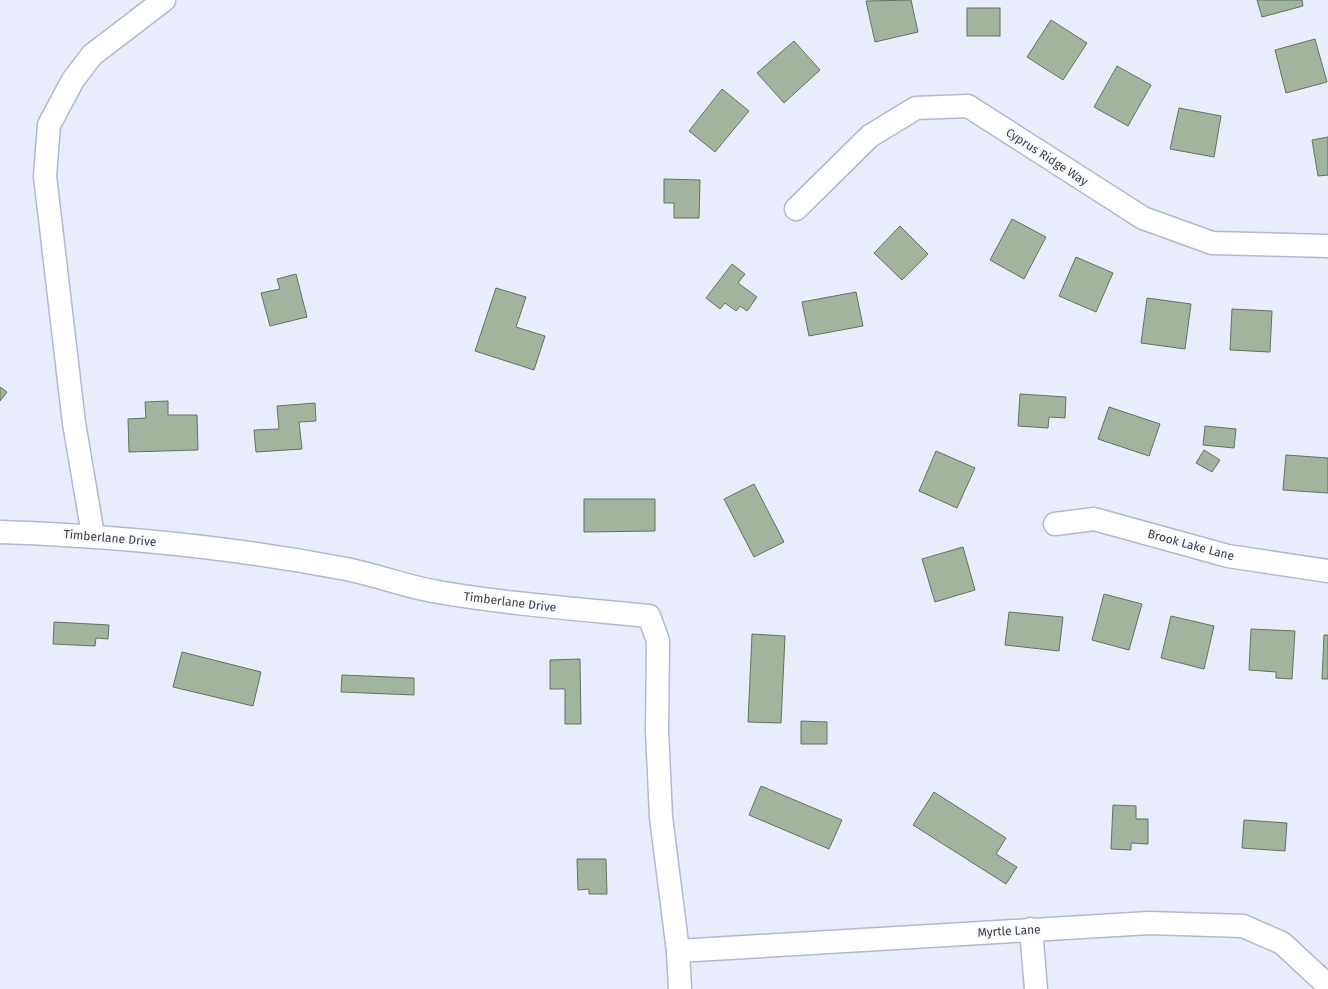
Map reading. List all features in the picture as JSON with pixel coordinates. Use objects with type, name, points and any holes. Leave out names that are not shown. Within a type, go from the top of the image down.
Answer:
[{"type":"street","points":[[93,535],[74,424],[45,176],[50,125],[73,80],[92,55],[164,0]]},
{"type":"street","name":"Cyprus Ridge Way","points":[[796,209],[870,136],[916,108],[968,106],[1143,218],[1212,243],[1328,246]]},
{"type":"street","name":"Brook Lake Lane","points":[[1055,524],[1094,518],[1228,556],[1328,571]]},
{"type":"street","name":"Timberlane Drive","points":[[0,532],[93,535],[207,548],[347,569],[435,592],[502,602],[649,616],[658,641],[657,730],[661,817],[678,951],[680,989]]},
{"type":"street","name":"Myrtle Lane","points":[[678,951],[1149,923],[1243,926],[1282,943],[1323,981]]},
{"type":"street","points":[[1031,929],[1036,989]]},
{"type":"building","points":[[911,0],[918,32],[875,42],[866,1]]},
{"type":"building","points":[[1257,0],[1302,0],[1303,6],[1262,17]]},
{"type":"building","points":[[967,8],[1000,8],[1000,36],[967,36]]},
{"type":"building","points":[[1051,20],[1087,43],[1063,80],[1027,57]]},
{"type":"building","points":[[1315,39],[1327,82],[1286,93],[1275,50]]},
{"type":"building","points":[[794,41],[820,70],[784,103],[757,73]]},
{"type":"building","points":[[1117,66],[1151,85],[1128,126],[1094,107]]},
{"type":"building","points":[[722,89],[749,111],[715,152],[689,131]]},
{"type":"building","points":[[1179,108],[1221,116],[1214,157],[1170,149]]},
{"type":"building","points":[[1328,137],[1328,175],[1318,176],[1312,140]]},
{"type":"building","points":[[664,179],[700,180],[699,218],[674,218],[674,203],[664,203]]},
{"type":"building","points":[[1012,219],[1046,237],[1024,279],[990,260]]},
{"type":"building","points":[[900,226],[928,254],[902,280],[874,253]]},
{"type":"building","points":[[1076,257],[1113,273],[1096,312],[1059,296]]},
{"type":"building","points":[[732,264],[745,274],[738,283],[757,297],[747,311],[740,306],[736,311],[725,303],[720,309],[706,298]]},
{"type":"building","points":[[296,274],[307,317],[270,326],[261,293],[280,289],[277,279]]},
{"type":"building","points":[[496,288],[526,297],[516,327],[545,336],[534,370],[475,351]]},
{"type":"building","points":[[856,292],[863,326],[809,336],[802,302]]},
{"type":"building","points":[[1147,298],[1191,304],[1185,349],[1141,343]]},
{"type":"building","points":[[1232,309],[1272,311],[1270,352],[1230,350]]},
{"type":"building","points":[[0,387],[7,392],[0,401]]},
{"type":"building","points":[[1020,394],[1066,397],[1065,418],[1049,417],[1048,428],[1018,426]]},
{"type":"building","points":[[168,401],[168,415],[197,415],[198,450],[129,452],[128,419],[146,418],[145,402]]},
{"type":"building","points":[[315,403],[316,421],[299,422],[302,449],[256,452],[254,430],[279,429],[277,406]]},
{"type":"building","points":[[1109,407],[1160,424],[1149,456],[1098,439]]},
{"type":"building","points":[[1205,426],[1236,429],[1234,448],[1203,445]]},
{"type":"building","points":[[1204,450],[1220,460],[1212,472],[1196,463]]},
{"type":"building","points":[[936,451],[975,468],[957,508],[919,491]]},
{"type":"building","points":[[1286,455],[1328,458],[1328,493],[1283,490]]},
{"type":"building","points":[[754,484],[784,542],[754,557],[724,499]]},
{"type":"building","points":[[584,499],[655,499],[655,531],[584,532]]},
{"type":"building","points":[[963,547],[975,590],[935,602],[922,559]]},
{"type":"building","points":[[1104,594],[1142,604],[1129,650],[1092,640]]},
{"type":"building","points":[[1009,612],[1063,617],[1059,651],[1005,645]]},
{"type":"building","points":[[1171,616],[1214,626],[1204,669],[1161,658]]},
{"type":"building","points":[[54,622],[109,625],[108,639],[96,638],[95,646],[53,644]]},
{"type":"building","points":[[1251,629],[1295,631],[1292,679],[1276,678],[1276,672],[1249,670]]},
{"type":"building","points":[[752,634],[785,636],[781,723],[748,722]]},
{"type":"building","points":[[1324,635],[1328,635],[1328,679],[1322,679]]},
{"type":"building","points":[[182,652],[261,672],[253,706],[173,687]]},
{"type":"building","points":[[580,659],[581,724],[565,724],[565,689],[550,689],[550,660]]},
{"type":"building","points":[[342,675],[414,678],[414,695],[341,692]]},
{"type":"building","points":[[801,721],[827,722],[827,744],[801,744]]},
{"type":"building","points":[[761,786],[842,820],[829,849],[749,815]]},
{"type":"building","points":[[934,792],[1006,838],[996,854],[1017,867],[1006,884],[913,825]]},
{"type":"building","points":[[1113,805],[1136,806],[1136,819],[1148,819],[1148,844],[1131,843],[1131,850],[1111,849]]},
{"type":"building","points":[[1244,820],[1287,823],[1285,851],[1242,848]]},
{"type":"building","points":[[577,859],[606,859],[607,894],[589,894],[589,889],[578,890]]}]
